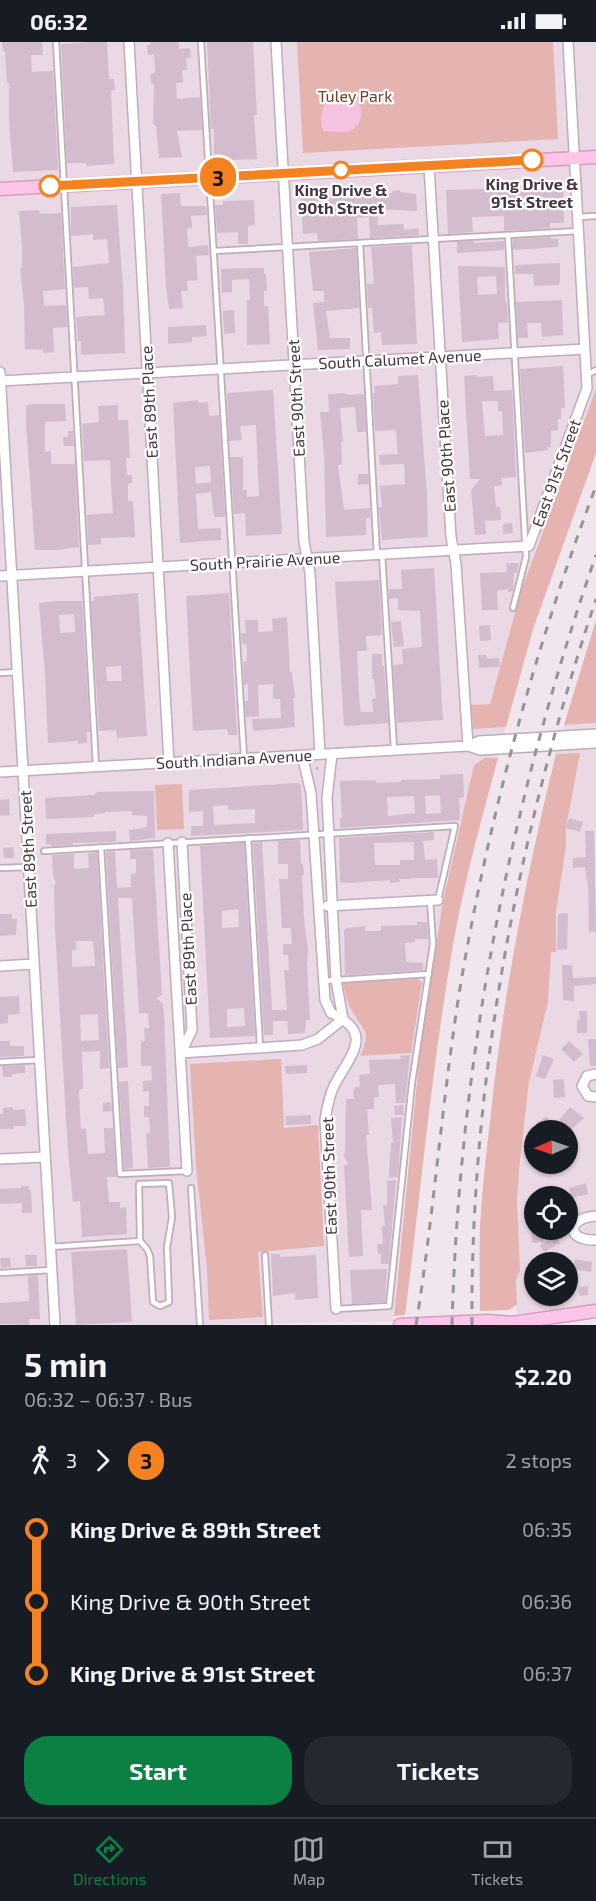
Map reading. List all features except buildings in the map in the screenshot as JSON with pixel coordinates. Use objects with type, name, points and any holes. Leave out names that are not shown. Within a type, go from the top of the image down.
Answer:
[{"type":"street","name":"East 89th Place","points":[[129,42],[169,763]]},
{"type":"street","name":"East 90th Street","points":[[276,42],[304,542],[310,573],[320,754]]},
{"type":"street","name":"East 91st Street","points":[[527,546],[588,388],[568,42]]},
{"type":"street","points":[[0,189],[596,157]]},
{"type":"street","name":"East 90th Place","points":[[429,165],[451,537],[454,550],[468,746]]},
{"type":"street","name":"South Calumet Avenue","points":[[0,381],[585,349]]},
{"type":"street","name":"East 89th Street","points":[[0,372],[3,480],[18,672],[55,1325]]},
{"type":"street","name":"South Prairie Avenue","points":[[0,576],[527,546]]},
{"type":"street","name":"South Indiana Avenue","points":[[0,772],[468,746],[479,741],[596,734]]},
{"type":"street","name":"South Indiana Avenue","points":[[468,746],[480,750],[596,742]]},
{"type":"street","name":"East 90th Street","points":[[332,754],[327,798],[336,980],[344,1019]]},
{"type":"street","name":"East 90th Street","points":[[302,755],[311,793],[325,1000],[331,1013],[344,1019],[354,1028],[357,1039],[356,1047],[331,1094],[325,1120],[336,1309]]},
{"type":"street","name":"East 89th Place","points":[[181,1053],[192,1030],[182,842]]},
{"type":"street","name":"East 89th Place","points":[[168,843],[187,1171]]},
{"type":"street","points":[[318,906],[434,900]]},
{"type":"street","points":[[0,966],[34,964]]},
{"type":"street","points":[[181,1053],[302,1045],[318,1039],[344,1019]]},
{"type":"street","points":[[596,1074],[587,1076],[582,1086],[588,1096],[596,1097]]},
{"type":"street","points":[[0,1160],[45,1157]]},
{"type":"street","points":[[596,1216],[579,1219],[574,1229],[576,1236],[581,1239],[596,1240]]},
{"type":"street","points":[[400,1325],[487,1321],[510,1324],[596,1311]]},
{"type":"lane","points":[[56,42],[96,767]]},
{"type":"lane","points":[[201,42],[244,758]]},
{"type":"lane","points":[[578,217],[596,216]]},
{"type":"lane","points":[[214,251],[579,231]]},
{"type":"lane","points":[[508,235],[527,546],[513,608]]},
{"type":"lane","points":[[360,243],[379,555],[394,750]]},
{"type":"lane","points":[[587,375],[596,370]]},
{"type":"lane","points":[[0,673],[18,672]]},
{"type":"lane","points":[[44,851],[454,826],[434,900],[434,944],[412,1083],[389,1306],[336,1309]]},
{"type":"lane","points":[[248,838],[260,1047]]},
{"type":"lane","points":[[101,847],[120,1174],[187,1171]]},
{"type":"lane","points":[[0,868],[28,867]]},
{"type":"lane","points":[[323,981],[429,974]]},
{"type":"lane","points":[[0,1062],[39,1060]]},
{"type":"lane","points":[[169,1183],[172,1216],[167,1247],[169,1302],[160,1305],[153,1302],[150,1256],[140,1241],[139,1184],[169,1183]]},
{"type":"lane","points":[[191,1188],[200,1325]]},
{"type":"lane","points":[[50,1247],[140,1241]]},
{"type":"lane","points":[[265,1255],[269,1325]]},
{"type":"lane","points":[[0,1273],[51,1270]]},
{"type":"path","points":[[317,767],[318,773],[325,772]]},
{"type":"shaded area","points":[[0,42],[596,42],[596,389],[521,591],[490,704],[472,705],[473,728],[506,727],[498,758],[485,758],[457,831],[443,901],[411,1122],[393,1321],[204,1325],[0,1325]]},
{"type":"shaded area","points":[[596,723],[596,1304],[517,1314],[516,1280],[520,1271],[517,1200],[524,1131],[524,1174],[578,1174],[578,1120],[525,1120],[529,1082],[548,1002],[551,952],[556,951],[556,912],[566,847],[566,828],[580,753],[556,754],[564,725]]},
{"type":"green space","name":"Tuley Park","points":[[297,42],[553,42],[558,139],[303,153]]},
{"type":"green space","points":[[596,389],[596,453],[533,629],[506,727],[473,729],[471,705],[490,704],[521,591]]},
{"type":"green space","points":[[596,620],[596,723],[564,725]]},
{"type":"green space","points":[[580,753],[566,828],[566,847],[556,912],[556,952],[551,952],[548,1002],[529,1082],[524,1120],[517,1200],[520,1271],[516,1280],[517,1305],[508,1310],[480,1311],[480,1225],[495,1075],[517,936],[556,754]]},
{"type":"green space","points":[[485,758],[498,758],[458,916],[446,986],[405,1315],[394,1316],[420,1050],[443,901],[474,765]]},
{"type":"green space","points":[[182,784],[184,829],[157,830],[155,785]]},
{"type":"green space","points":[[418,979],[422,982],[411,1053],[360,1056],[366,1036],[350,1008],[343,983]]},
{"type":"green space","points":[[281,1059],[284,1128],[318,1125],[324,1246],[258,1252],[263,1317],[209,1320],[207,1268],[196,1166],[190,1064]]},
{"type":"sand","points":[[339,92],[348,93],[359,102],[361,116],[359,122],[349,131],[324,131],[321,120],[323,108],[330,98]]},
{"type":"railway","points":[[416,1325],[460,988],[485,860],[516,733],[534,671],[596,486]]},
{"type":"railway","points":[[452,1325],[465,1129],[494,934],[514,838],[538,743],[565,648],[596,555]]},
{"type":"railway","points":[[472,1325],[474,1233],[480,1141],[490,1049],[504,957],[522,866],[544,776],[568,687],[596,599]]},
{"type":"bus line","name":"3","points":[[50,186],[532,160]]},
{"type":"place","name":"King Drive & 91st Street","points":[[532,160]]},
{"type":"place","name":"King Drive & 90th Street","points":[[341,170]]}]
